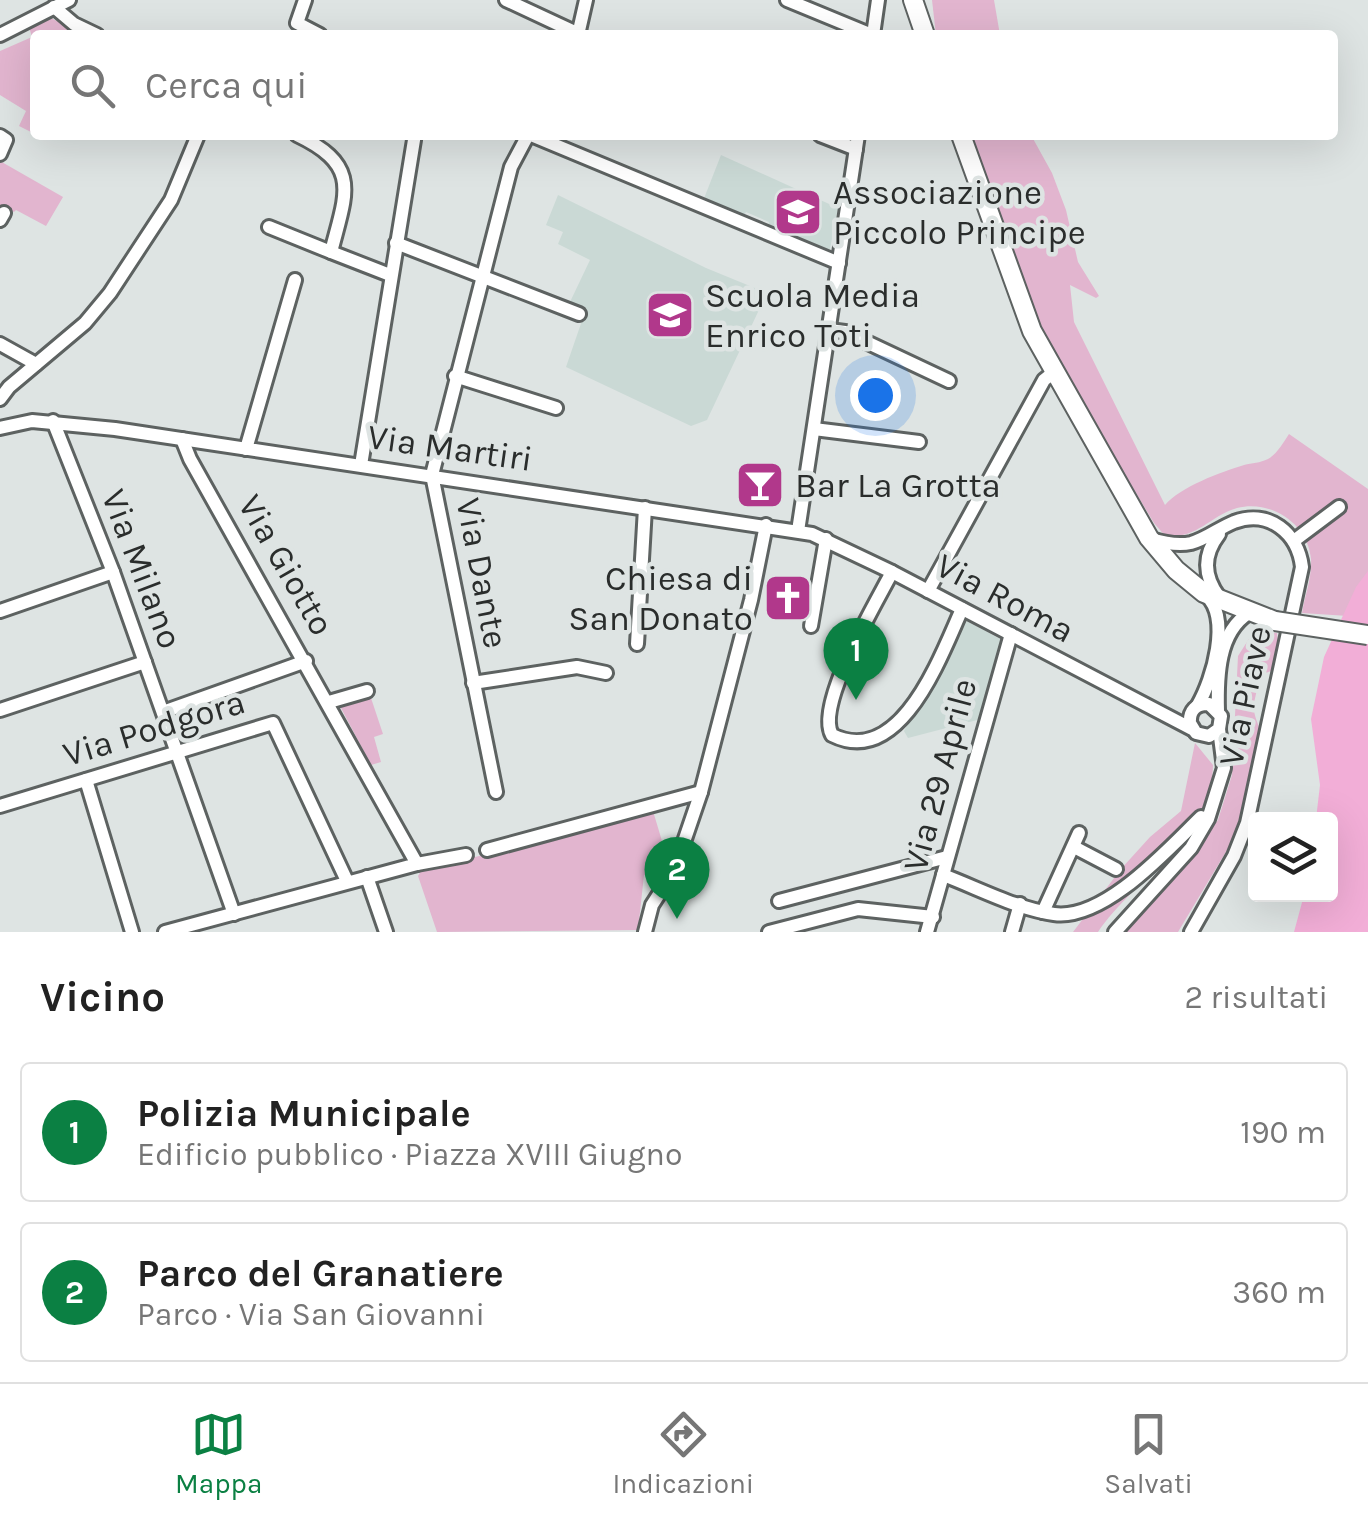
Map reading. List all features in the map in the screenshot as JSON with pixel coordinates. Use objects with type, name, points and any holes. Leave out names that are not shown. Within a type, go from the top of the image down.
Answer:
[{"type":"main road","points":[[913,0],[924,30]]},
{"type":"main road","points":[[924,0],[926,30]]},
{"type":"main road","points":[[964,140],[1032,331],[1149,538],[1176,570],[1204,593],[1223,602],[1275,621],[1368,635]]},
{"type":"street","points":[[0,34],[69,0]]},
{"type":"street","points":[[305,0],[297,24],[310,30]]},
{"type":"street","points":[[506,0],[569,30]]},
{"type":"street","points":[[580,30],[586,0]]},
{"type":"street","points":[[787,0],[861,30]]},
{"type":"street","points":[[874,30],[878,0]]},
{"type":"street","points":[[54,8],[87,30]]},
{"type":"street","points":[[0,136],[6,140],[0,154]]},
{"type":"street","points":[[0,399],[85,323],[110,293],[171,200],[196,140]]},
{"type":"street","points":[[308,140],[337,159],[342,173],[343,203],[330,252]]},
{"type":"street","points":[[361,465],[414,140]]},
{"type":"street","points":[[432,475],[511,166],[527,140]]},
{"type":"street","points":[[553,140],[839,263]]},
{"type":"street","points":[[798,531],[857,142]]},
{"type":"street","points":[[269,227],[390,275]]},
{"type":"street","points":[[396,242],[578,314]]},
{"type":"street","points":[[246,449],[295,280]]},
{"type":"street","points":[[829,330],[845,332],[949,381]]},
{"type":"street","points":[[0,344],[36,364]]},
{"type":"street","points":[[928,591],[1044,380],[1054,372]]},
{"type":"street","points":[[455,376],[556,408]]},
{"type":"street","name":"Via Milano","points":[[53,421],[113,572],[234,914]]},
{"type":"street","name":"Via Martiri","points":[[2,423],[69,423],[798,531]]},
{"type":"street","points":[[64,448],[69,423]]},
{"type":"street","points":[[814,429],[919,442]]},
{"type":"street","name":"Via Giotto","points":[[189,440],[190,459],[417,864]]},
{"type":"street","name":"Via Dante","points":[[432,475],[496,792]]},
{"type":"street","points":[[1149,538],[1189,544],[1242,520],[1266,520],[1282,527],[1295,540],[1340,507]]},
{"type":"street","points":[[638,644],[646,508]]},
{"type":"street","points":[[645,932],[652,905],[674,871],[701,792],[751,600],[766,525]]},
{"type":"street","name":"Via Piave","points":[[1223,602],[1209,584],[1206,566],[1212,544],[1224,527]]},
{"type":"street","name":"Via Roma","points":[[798,531],[826,539],[892,572],[1196,732]]},
{"type":"street","points":[[811,626],[826,539]]},
{"type":"street","name":"Via Piave","points":[[1191,932],[1234,856],[1247,824],[1301,579],[1301,554],[1295,540]]},
{"type":"street","points":[[0,611],[113,572]]},
{"type":"street","points":[[892,572],[831,702],[828,728],[832,735],[849,742],[898,725],[914,705],[962,609]]},
{"type":"street","name":"Via Piave","points":[[1195,708],[1212,677],[1217,640],[1217,609],[1204,593]]},
{"type":"street","name":"Via Piave","points":[[1218,710],[1226,640],[1238,621],[1249,613]]},
{"type":"street","name":"Via 29 Aprile","points":[[927,932],[1011,634]]},
{"type":"street","points":[[163,712],[306,661]]},
{"type":"street","points":[[0,710],[145,662]]},
{"type":"street","name":"Via Dante","points":[[473,683],[576,667],[606,673]]},
{"type":"street","points":[[328,702],[366,691]]},
{"type":"street","points":[[1209,704],[1218,710],[1219,729],[1212,735],[1196,732],[1189,718],[1195,708],[1209,704]]},
{"type":"street","name":"Via Roma","points":[[1156,712],[1195,708]]},
{"type":"street","name":"Via Podgora","points":[[0,806],[273,723],[347,882]]},
{"type":"street","name":"Via Piave","points":[[1115,932],[1198,840],[1216,798],[1224,758],[1219,729]]},
{"type":"street","name":"Via Piave","points":[[1196,732],[1215,752],[1220,776]]},
{"type":"street","points":[[86,780],[132,932]]},
{"type":"street","points":[[487,850],[701,792]]},
{"type":"street","points":[[943,875],[1044,912],[1075,914],[1139,876],[1201,817]]},
{"type":"street","points":[[1044,912],[1077,840],[1116,868]]},
{"type":"street","points":[[165,932],[417,864],[466,856]]},
{"type":"street","points":[[779,902],[947,857]]},
{"type":"street","points":[[367,877],[386,932]]},
{"type":"street","points":[[1012,932],[1020,904]]},
{"type":"street","points":[[769,932],[858,909],[932,917]]},
{"type":"shaded area","points":[[932,0],[994,0],[999,30],[935,30]]},
{"type":"shaded area","points":[[47,16],[74,30],[30,30],[29,27]]},
{"type":"shaded area","points":[[30,38],[30,132],[19,126],[26,111],[0,95],[0,51]]},
{"type":"shaded area","points":[[972,140],[1034,140],[1052,173],[1066,210],[1078,262],[1099,296],[1070,285],[1074,322],[1165,505],[1202,481],[1268,459],[1289,434],[1368,489],[1368,584],[1348,616],[1302,613],[1310,573],[1308,546],[1295,525],[1275,511],[1250,506],[1237,508],[1187,534],[1166,537],[1060,367],[1028,305]]},
{"type":"shaded area","points":[[721,155],[838,208],[830,249],[824,251],[767,229],[769,222],[746,212],[743,218],[703,201]]},
{"type":"shaded area","points":[[0,161],[63,197],[46,226],[0,205]]},
{"type":"shaded area","name":"Scuola Media Enrico Toti","points":[[558,195],[706,268],[767,293],[707,420],[691,426],[566,367],[586,309],[570,302],[590,260],[558,244],[563,232],[546,225]]},
{"type":"shaded area","points":[[1368,571],[1368,932],[1294,932],[1302,902],[1338,902],[1338,812],[1317,812],[1320,785],[1311,719],[1324,657],[1356,587]]},
{"type":"shaded area","points":[[963,619],[1002,640],[981,719],[908,738],[904,731]]},
{"type":"shaded area","points":[[1254,631],[1277,633],[1278,644],[1273,670],[1261,675],[1255,697],[1260,735],[1236,835],[1178,932],[1121,932],[1181,869],[1218,820],[1232,775],[1238,656]]},
{"type":"shaded area","points":[[371,698],[383,734],[374,737],[381,762],[371,765],[341,708]]},
{"type":"shaded area","points":[[1195,743],[1213,765],[1209,790],[1186,835],[1098,932],[1073,932],[1121,869],[1181,811]]},
{"type":"shaded area","points":[[653,811],[668,861],[658,863],[660,872],[644,875],[638,930],[437,932],[418,876],[421,871]]},
{"type":"place","name":"Associazione Piccolo Principe","points":[[798,212]]},
{"type":"place","name":"Scuola Media Enrico Toti","points":[[670,315]]},
{"type":"place","name":"Bar La Grotta","points":[[760,485]]},
{"type":"place","name":"Chiesa di San Donato","points":[[788,598]]},
{"type":"place","name":"Polizia Municipale","points":[[856,700]]},
{"type":"place","name":"Parco del Granatiere","points":[[677,919]]}]
